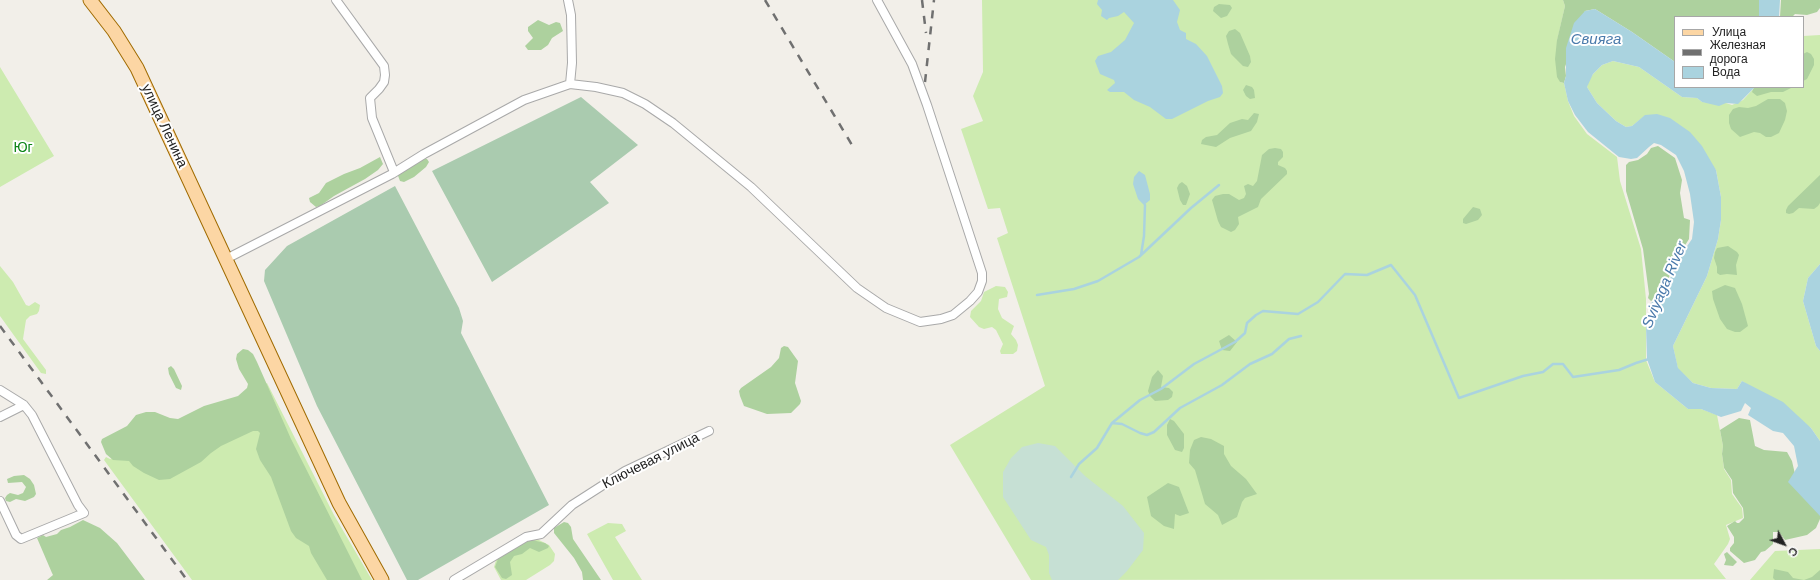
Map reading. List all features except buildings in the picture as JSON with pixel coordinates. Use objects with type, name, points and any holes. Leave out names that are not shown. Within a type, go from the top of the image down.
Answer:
[{"type":"main road","name":"улица Ленина","points":[[90,0],[114,31],[137,68],[339,503],[382,580]]},
{"type":"street","points":[[336,0],[384,66],[384,82],[379,90],[370,98],[372,118],[394,172]]},
{"type":"street","points":[[568,0],[571,15],[572,63],[570,84]]},
{"type":"street","points":[[226,259],[274,236],[394,172],[424,154],[524,100],[570,84],[596,87],[623,93],[645,104],[673,123],[751,187],[858,288],[886,308],[906,317],[920,322],[941,319],[961,310],[970,302],[978,292],[982,282],[982,273],[928,105],[914,70],[877,0]]},
{"type":"street","points":[[0,390],[24,405],[32,415],[78,505],[84,513],[21,539],[16,535],[0,501]]},
{"type":"street","points":[[0,416],[24,405]]},
{"type":"street","name":"Ключевая улица","points":[[454,580],[526,537],[541,534],[572,505],[580,502],[601,486],[625,471],[709,431]]},
{"type":"green space","points":[[982,0],[1563,0],[1565,6],[1557,41],[1560,82],[1564,83],[1568,101],[1574,116],[1587,134],[1617,157],[1620,181],[1641,249],[1646,299],[1646,360],[1655,382],[1688,409],[1701,409],[1717,415],[1723,446],[1722,454],[1724,469],[1731,480],[1732,494],[1742,508],[1743,518],[1726,525],[1730,539],[1714,564],[1726,579],[1031,580],[950,445],[1045,386],[997,238],[1008,233],[1000,208],[988,209],[961,129],[983,121],[973,96],[983,72]]},
{"type":"green space","points":[[1563,0],[1759,0],[1760,11],[1759,16],[1674,16],[1674,61],[1632,32],[1595,9],[1585,11],[1565,67],[1566,76],[1564,83],[1560,82],[1557,77],[1555,59],[1557,40],[1565,6]]},
{"type":"green space","points":[[1781,0],[1820,0],[1820,8],[1817,12],[1807,15],[1795,14],[1793,16],[1780,16]]},
{"type":"green space","points":[[1219,4],[1230,5],[1232,8],[1227,16],[1221,18],[1213,11],[1214,7]]},
{"type":"green space","points":[[538,20],[549,25],[556,22],[560,23],[563,31],[552,38],[548,45],[541,50],[528,50],[525,46],[533,38],[528,31],[528,27]]},
{"type":"green space","points":[[1235,29],[1240,33],[1250,56],[1251,62],[1248,67],[1243,66],[1231,54],[1226,36],[1229,31]]},
{"type":"green space","points":[[1820,35],[1820,264],[1808,278],[1803,301],[1816,346],[1820,351],[1820,441],[1811,428],[1742,381],[1737,389],[1711,388],[1693,383],[1678,369],[1673,346],[1707,276],[1718,239],[1721,220],[1721,197],[1716,170],[1646,115],[1632,126],[1626,127],[1616,121],[1597,103],[1587,87],[1593,74],[1602,65],[1613,61],[1639,67],[1682,97],[1697,98],[1702,102],[1726,103],[1732,105],[1743,100],[1754,88],[1804,88],[1804,36]]},
{"type":"green space","points":[[1807,52],[1811,54],[1814,59],[1814,65],[1807,79],[1804,80],[1804,54]]},
{"type":"green space","name":"Юг","points":[[0,67],[54,156],[0,187]]},
{"type":"green space","points":[[1246,85],[1252,87],[1255,98],[1250,99],[1246,96],[1243,90]]},
{"type":"green space","points":[[1754,88],[1791,88],[1783,92],[1771,92],[1757,96],[1752,92]]},
{"type":"green space","points":[[581,97],[638,145],[590,182],[609,203],[492,282],[432,171]]},
{"type":"green space","points":[[1768,99],[1780,99],[1785,103],[1787,111],[1779,133],[1771,137],[1766,137],[1760,133],[1754,132],[1740,137],[1731,129],[1729,115],[1733,109],[1739,107],[1748,108],[1756,106]]},
{"type":"green space","points":[[1254,113],[1259,114],[1257,122],[1251,131],[1230,138],[1216,147],[1201,144],[1202,140],[1206,137],[1217,135],[1230,123],[1242,119],[1248,120]]},
{"type":"green space","points":[[1658,146],[1675,158],[1682,180],[1680,193],[1684,218],[1690,220],[1689,239],[1679,255],[1661,295],[1651,301],[1648,298],[1649,294],[1643,249],[1626,191],[1626,165],[1629,162],[1638,160],[1647,154],[1651,148]]},
{"type":"green space","points":[[1269,149],[1281,149],[1283,152],[1283,157],[1278,162],[1278,165],[1285,168],[1287,174],[1261,199],[1258,207],[1238,217],[1239,224],[1235,230],[1231,232],[1221,227],[1212,200],[1215,196],[1223,194],[1229,194],[1239,200],[1244,198],[1246,194],[1244,186],[1248,184],[1253,186],[1257,181],[1262,155]]},
{"type":"green space","points":[[380,157],[383,164],[378,170],[365,179],[334,196],[320,206],[316,207],[310,202],[309,198],[319,193],[326,183],[360,168]]},
{"type":"green space","points":[[423,158],[427,159],[429,162],[426,167],[414,177],[404,182],[400,181],[397,173]]},
{"type":"green space","points":[[1820,175],[1820,203],[1818,206],[1814,209],[1799,208],[1793,213],[1786,213],[1788,206]]},
{"type":"green space","points":[[1182,182],[1187,186],[1190,194],[1186,205],[1183,205],[1180,200],[1177,188]]},
{"type":"green space","points":[[395,186],[459,308],[463,321],[461,333],[549,505],[418,580],[407,580],[317,406],[264,281],[265,270],[287,246]]},
{"type":"green space","points":[[1473,207],[1480,209],[1482,215],[1478,220],[1466,224],[1463,223],[1463,219]]},
{"type":"green space","points":[[1728,246],[1739,255],[1736,265],[1737,275],[1720,275],[1717,273],[1714,258],[1715,252],[1717,248]]},
{"type":"green space","points":[[0,266],[13,282],[26,305],[29,306],[35,302],[40,305],[37,314],[30,316],[26,320],[23,339],[46,370],[46,374],[41,373],[0,316]]},
{"type":"green space","points":[[1725,285],[1735,288],[1742,304],[1748,326],[1740,332],[1727,329],[1720,319],[1713,299],[1712,291]]},
{"type":"green space","points":[[996,286],[1005,287],[1008,292],[1007,297],[999,299],[998,309],[1002,318],[1014,326],[1011,334],[1018,345],[1017,351],[1013,354],[1001,354],[1000,351],[1003,344],[996,330],[992,327],[984,329],[979,327],[970,317],[971,311],[981,301],[984,292]]},
{"type":"green space","points":[[1229,335],[1237,342],[1230,351],[1222,350],[1219,341]]},
{"type":"green space","points":[[784,346],[788,347],[798,361],[795,383],[801,401],[800,404],[791,413],[767,414],[744,406],[739,391],[741,388],[771,367],[779,358],[781,348]]},
{"type":"green space","points":[[243,349],[248,350],[253,354],[291,439],[362,580],[327,580],[311,553],[309,546],[296,538],[291,531],[271,477],[260,460],[256,449],[260,433],[258,431],[253,431],[221,446],[201,462],[170,479],[159,480],[144,473],[133,466],[129,461],[113,460],[106,454],[101,442],[102,439],[127,426],[136,415],[146,412],[155,412],[170,418],[178,419],[204,406],[238,396],[247,388],[248,384],[239,369],[236,359],[237,354]]},
{"type":"green space","points":[[171,366],[182,386],[181,390],[176,388],[169,374],[168,368]]},
{"type":"green space","points":[[1158,370],[1163,376],[1161,387],[1169,388],[1173,392],[1172,397],[1168,400],[1155,401],[1150,396],[1148,391],[1152,377]]},
{"type":"green space","points":[[267,383],[334,515],[372,580],[192,580],[104,460],[106,457],[110,459]]},
{"type":"green space","points":[[1739,418],[1750,420],[1755,446],[1764,450],[1787,452],[1792,461],[1797,483],[1820,495],[1820,519],[1816,528],[1807,535],[1785,540],[1779,532],[1773,532],[1773,544],[1765,551],[1761,552],[1755,560],[1744,563],[1730,551],[1730,548],[1734,543],[1734,537],[1727,526],[1735,521],[1739,523],[1744,518],[1743,508],[1733,493],[1732,480],[1724,468],[1722,454],[1723,446],[1720,430]]},
{"type":"green space","points":[[1170,419],[1174,421],[1184,434],[1184,448],[1182,452],[1175,450],[1167,435],[1167,425]]},
{"type":"green space","points":[[1201,437],[1211,439],[1224,446],[1224,454],[1231,466],[1246,479],[1257,494],[1245,498],[1242,502],[1237,517],[1222,525],[1218,515],[1205,504],[1195,470],[1189,463],[1190,450],[1194,440]]},
{"type":"green space","points":[[1038,443],[1055,446],[1085,476],[1123,506],[1144,533],[1143,550],[1118,580],[1052,580],[1049,573],[1049,555],[1046,547],[1031,540],[1003,497],[1003,472],[1011,458],[1022,447]]},
{"type":"green space","points":[[24,475],[30,479],[34,485],[36,494],[34,497],[25,501],[16,499],[10,502],[6,501],[5,498],[7,495],[10,493],[18,495],[23,493],[26,487],[22,482],[8,483],[7,479],[14,476]]},
{"type":"green space","points":[[1168,483],[1179,487],[1189,513],[1180,516],[1175,514],[1174,529],[1164,526],[1151,516],[1147,497]]},
{"type":"green space","points":[[83,520],[100,528],[117,543],[145,580],[47,580],[53,575],[37,538],[43,535],[46,537],[57,534],[61,530]]},
{"type":"green space","points":[[564,522],[568,523],[571,527],[573,539],[601,580],[583,580],[582,572],[574,558],[554,533],[554,528]]},
{"type":"green space","points":[[608,523],[622,524],[626,531],[615,537],[642,580],[613,580],[587,534]]},
{"type":"green space","points":[[537,539],[549,545],[555,554],[554,561],[526,580],[501,580],[494,567],[497,557],[526,540]]},
{"type":"green space","points":[[532,540],[545,543],[549,546],[548,548],[539,552],[530,548],[522,554],[514,556],[510,562],[512,575],[506,579],[502,578],[495,567],[498,559],[524,543]]},
{"type":"green space","points":[[1820,549],[1820,580],[1750,580],[1775,551]]},
{"type":"green space","points":[[1727,552],[1737,562],[1733,566],[1724,565],[1726,560],[1724,554]]},
{"type":"green space","points":[[1774,569],[1788,572],[1793,578],[1804,580],[1775,580],[1773,578]]},
{"type":"green space","points":[[1820,570],[1820,580],[1804,580],[1812,577]]},
{"type":"water","points":[[1098,0],[1173,0],[1180,10],[1177,22],[1180,30],[1186,33],[1186,39],[1196,44],[1207,56],[1222,86],[1223,93],[1220,97],[1208,101],[1172,119],[1166,119],[1150,107],[1134,100],[1124,92],[1110,92],[1107,90],[1115,83],[1114,80],[1100,74],[1095,61],[1098,56],[1111,52],[1125,40],[1134,23],[1124,12],[1107,20],[1101,16],[1102,10],[1097,4]]},
{"type":"water","points":[[1759,0],[1780,0],[1779,16],[1759,16]]},
{"type":"water","name":"Свияга","points":[[1595,9],[1632,32],[1674,61],[1674,88],[1754,88],[1738,104],[1726,103],[1719,106],[1702,102],[1697,98],[1682,97],[1639,67],[1613,61],[1602,65],[1593,74],[1587,87],[1597,103],[1616,121],[1626,127],[1632,126],[1645,115],[1657,114],[1670,118],[1690,132],[1702,146],[1716,170],[1721,197],[1721,220],[1718,239],[1707,276],[1673,346],[1678,368],[1693,383],[1711,388],[1737,389],[1742,381],[1783,402],[1811,428],[1820,441],[1820,516],[1788,482],[1798,466],[1794,446],[1783,433],[1773,431],[1748,415],[1751,408],[1745,403],[1741,411],[1721,417],[1701,409],[1688,409],[1655,382],[1647,359],[1646,327],[1651,303],[1662,296],[1681,255],[1692,239],[1694,222],[1690,194],[1684,171],[1676,155],[1661,145],[1654,143],[1637,158],[1631,159],[1619,157],[1588,132],[1575,115],[1568,101],[1564,83],[1566,76],[1566,48],[1574,23],[1585,11]]},
{"type":"water","points":[[1139,171],[1145,175],[1150,194],[1150,200],[1144,205],[1138,199],[1133,184],[1134,177]]},
{"type":"water","points":[[1820,264],[1820,351],[1816,346],[1803,301],[1808,278]]},
{"type":"waterway","points":[[1037,295],[1074,289],[1098,281],[1139,257],[1191,208],[1219,185]]},
{"type":"waterway","points":[[1141,255],[1144,236],[1145,205]]},
{"type":"waterway","points":[[1071,477],[1079,464],[1097,448],[1112,423],[1140,400],[1161,389],[1194,364],[1235,342],[1245,333],[1247,323],[1256,315],[1263,311],[1298,314],[1318,302],[1345,274],[1367,275],[1391,265],[1415,295],[1459,398],[1523,376],[1543,372],[1553,364],[1563,364],[1573,377],[1619,370],[1649,359]]},
{"type":"waterway","points":[[1112,423],[1122,424],[1147,435],[1154,432],[1180,408],[1222,385],[1250,364],[1272,354],[1289,339],[1301,336]]},
{"type":"railway","points":[[765,0],[855,150]]},
{"type":"railway","points":[[922,0],[926,33]]},
{"type":"railway","points":[[925,82],[934,0]]},
{"type":"railway","points":[[0,326],[187,580]]},
{"type":"water label","name":"Sviyaga River","points":[[1665,285]]}]
